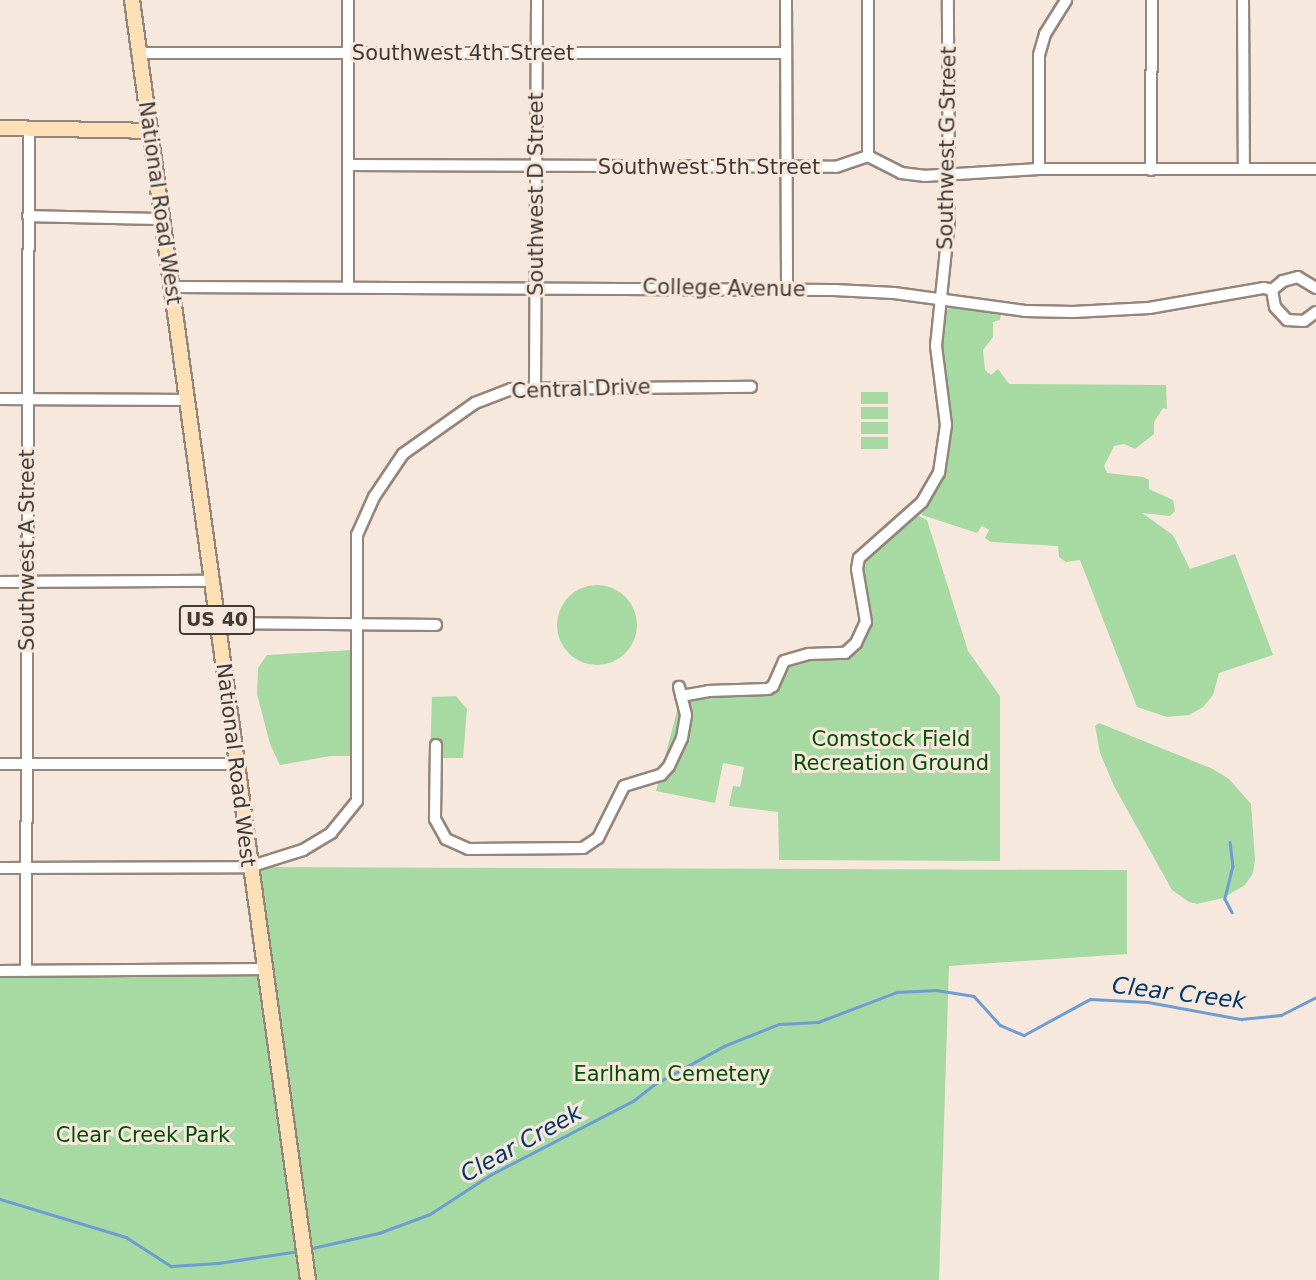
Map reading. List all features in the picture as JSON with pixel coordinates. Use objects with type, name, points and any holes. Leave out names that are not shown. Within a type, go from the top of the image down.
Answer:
[{"type":"main road","name":"National Road West","points":[[132,0],[164,219],[249,867],[308,1280]]},
{"type":"main road","points":[[0,128],[150,131]]},
{"type":"street","points":[[348,0],[348,287]]},
{"type":"street","name":"Southwest D Street","points":[[535,387],[537,0]]},
{"type":"street","points":[[786,0],[787,289]]},
{"type":"street","points":[[868,0],[868,156],[908,175],[1039,169],[1316,169]]},
{"type":"street","name":"Southwest G Street","points":[[436,745],[435,819],[446,839],[468,849],[583,848],[598,838],[624,786],[661,775],[669,766],[682,736],[686,715],[680,692],[768,690],[773,687],[784,661],[809,654],[845,653],[856,643],[866,622],[857,569],[859,558],[922,502],[934,485],[943,459],[945,409],[936,360],[948,240],[948,0]]},
{"type":"street","points":[[1039,169],[1039,55],[1045,34],[1066,0]]},
{"type":"street","points":[[1151,170],[1152,0]]},
{"type":"street","points":[[1243,0],[1244,170]]},
{"type":"street","name":"Southwest 4th Street","points":[[141,53],[786,53]]},
{"type":"street","name":"Southwest A Street","points":[[26,971],[29,128]]},
{"type":"street","name":"Southwest 5th Street","points":[[348,165],[836,167],[868,156]]},
{"type":"street","points":[[28,216],[164,219]]},
{"type":"street","name":"College Avenue","points":[[172,287],[787,289],[894,293],[940,302],[1025,311],[1100,312],[1194,302],[1264,288],[1272,289],[1283,281],[1298,277],[1316,289]]},
{"type":"street","points":[[1272,289],[1275,307],[1287,320],[1304,321],[1316,312]]},
{"type":"street","name":"Central Drive","points":[[0,868],[249,867],[303,850],[331,833],[357,801],[357,535],[374,498],[403,454],[475,402],[496,393],[535,387],[751,387]]},
{"type":"street","points":[[0,399],[187,400]]},
{"type":"street","points":[[0,582],[211,581]]},
{"type":"street","points":[[218,623],[436,625]]},
{"type":"street","points":[[0,764],[236,764]]},
{"type":"street","points":[[0,971],[264,969]]},
{"type":"green space","points":[[951,307],[1001,315],[1000,320],[993,322],[993,337],[983,350],[985,370],[991,375],[998,369],[1009,384],[1166,385],[1167,409],[1163,408],[1154,422],[1154,434],[1135,449],[1124,444],[1114,446],[1104,466],[1107,473],[1143,477],[1149,480],[1149,489],[1173,500],[1175,511],[1170,516],[1142,513],[1173,535],[1190,569],[1235,554],[1273,655],[1219,673],[1213,695],[1203,707],[1189,715],[1167,717],[1137,707],[1080,560],[1066,562],[1059,557],[1058,546],[991,542],[985,538],[989,530],[982,526],[977,533],[922,515],[920,509],[938,487],[948,453],[949,411],[940,357],[945,311]]},
{"type":"green space","points":[[861,392],[888,392],[888,404],[861,404]]},
{"type":"green space","points":[[861,407],[888,407],[888,419],[861,419]]},
{"type":"green space","points":[[861,422],[888,422],[888,434],[861,434]]},
{"type":"green space","points":[[861,437],[888,437],[888,449],[861,449]]},
{"type":"green space","name":"Comstock Field Recreation Ground","points":[[911,512],[927,520],[968,651],[1000,696],[1000,861],[779,860],[778,812],[729,806],[733,786],[740,787],[744,767],[723,763],[715,803],[656,791],[681,696],[768,689],[784,661],[845,653],[866,622],[859,558]]},
{"type":"green space","points":[[597,585],[612,588],[625,597],[634,610],[637,625],[634,640],[625,653],[612,662],[597,665],[582,662],[569,653],[560,640],[557,625],[560,610],[569,597],[582,588]]},
{"type":"green space","points":[[352,650],[353,756],[330,756],[280,765],[270,744],[257,694],[258,668],[267,655]]},
{"type":"green space","points":[[456,696],[467,709],[463,758],[430,758],[432,697]]},
{"type":"green space","points":[[1099,723],[1213,769],[1229,779],[1251,804],[1255,860],[1253,873],[1245,885],[1223,898],[1197,904],[1189,902],[1172,890],[1114,786],[1100,753],[1095,726]]},
{"type":"green space","name":"Earlham Cemetery","points":[[249,867],[1127,870],[1127,954],[949,966],[939,1280],[0,1280],[0,971],[263,969]]},
{"type":"waterway","points":[[1230,842],[1233,866],[1225,899],[1232,912]]},
{"type":"waterway","name":"Clear Creek","points":[[308,1249],[379,1233],[430,1214],[490,1175],[633,1101],[655,1084],[724,1046],[779,1024],[818,1022],[897,992],[936,990],[974,996],[1000,1025],[1024,1035],[1090,999],[1148,1002],[1241,1019],[1281,1015],[1316,997]]},
{"type":"waterway","name":"Clear Creek","points":[[0,1199],[126,1237],[171,1266],[218,1263],[298,1251]]},
{"type":"park label","name":"Clear Creek Park","points":[[143,1135]]}]
